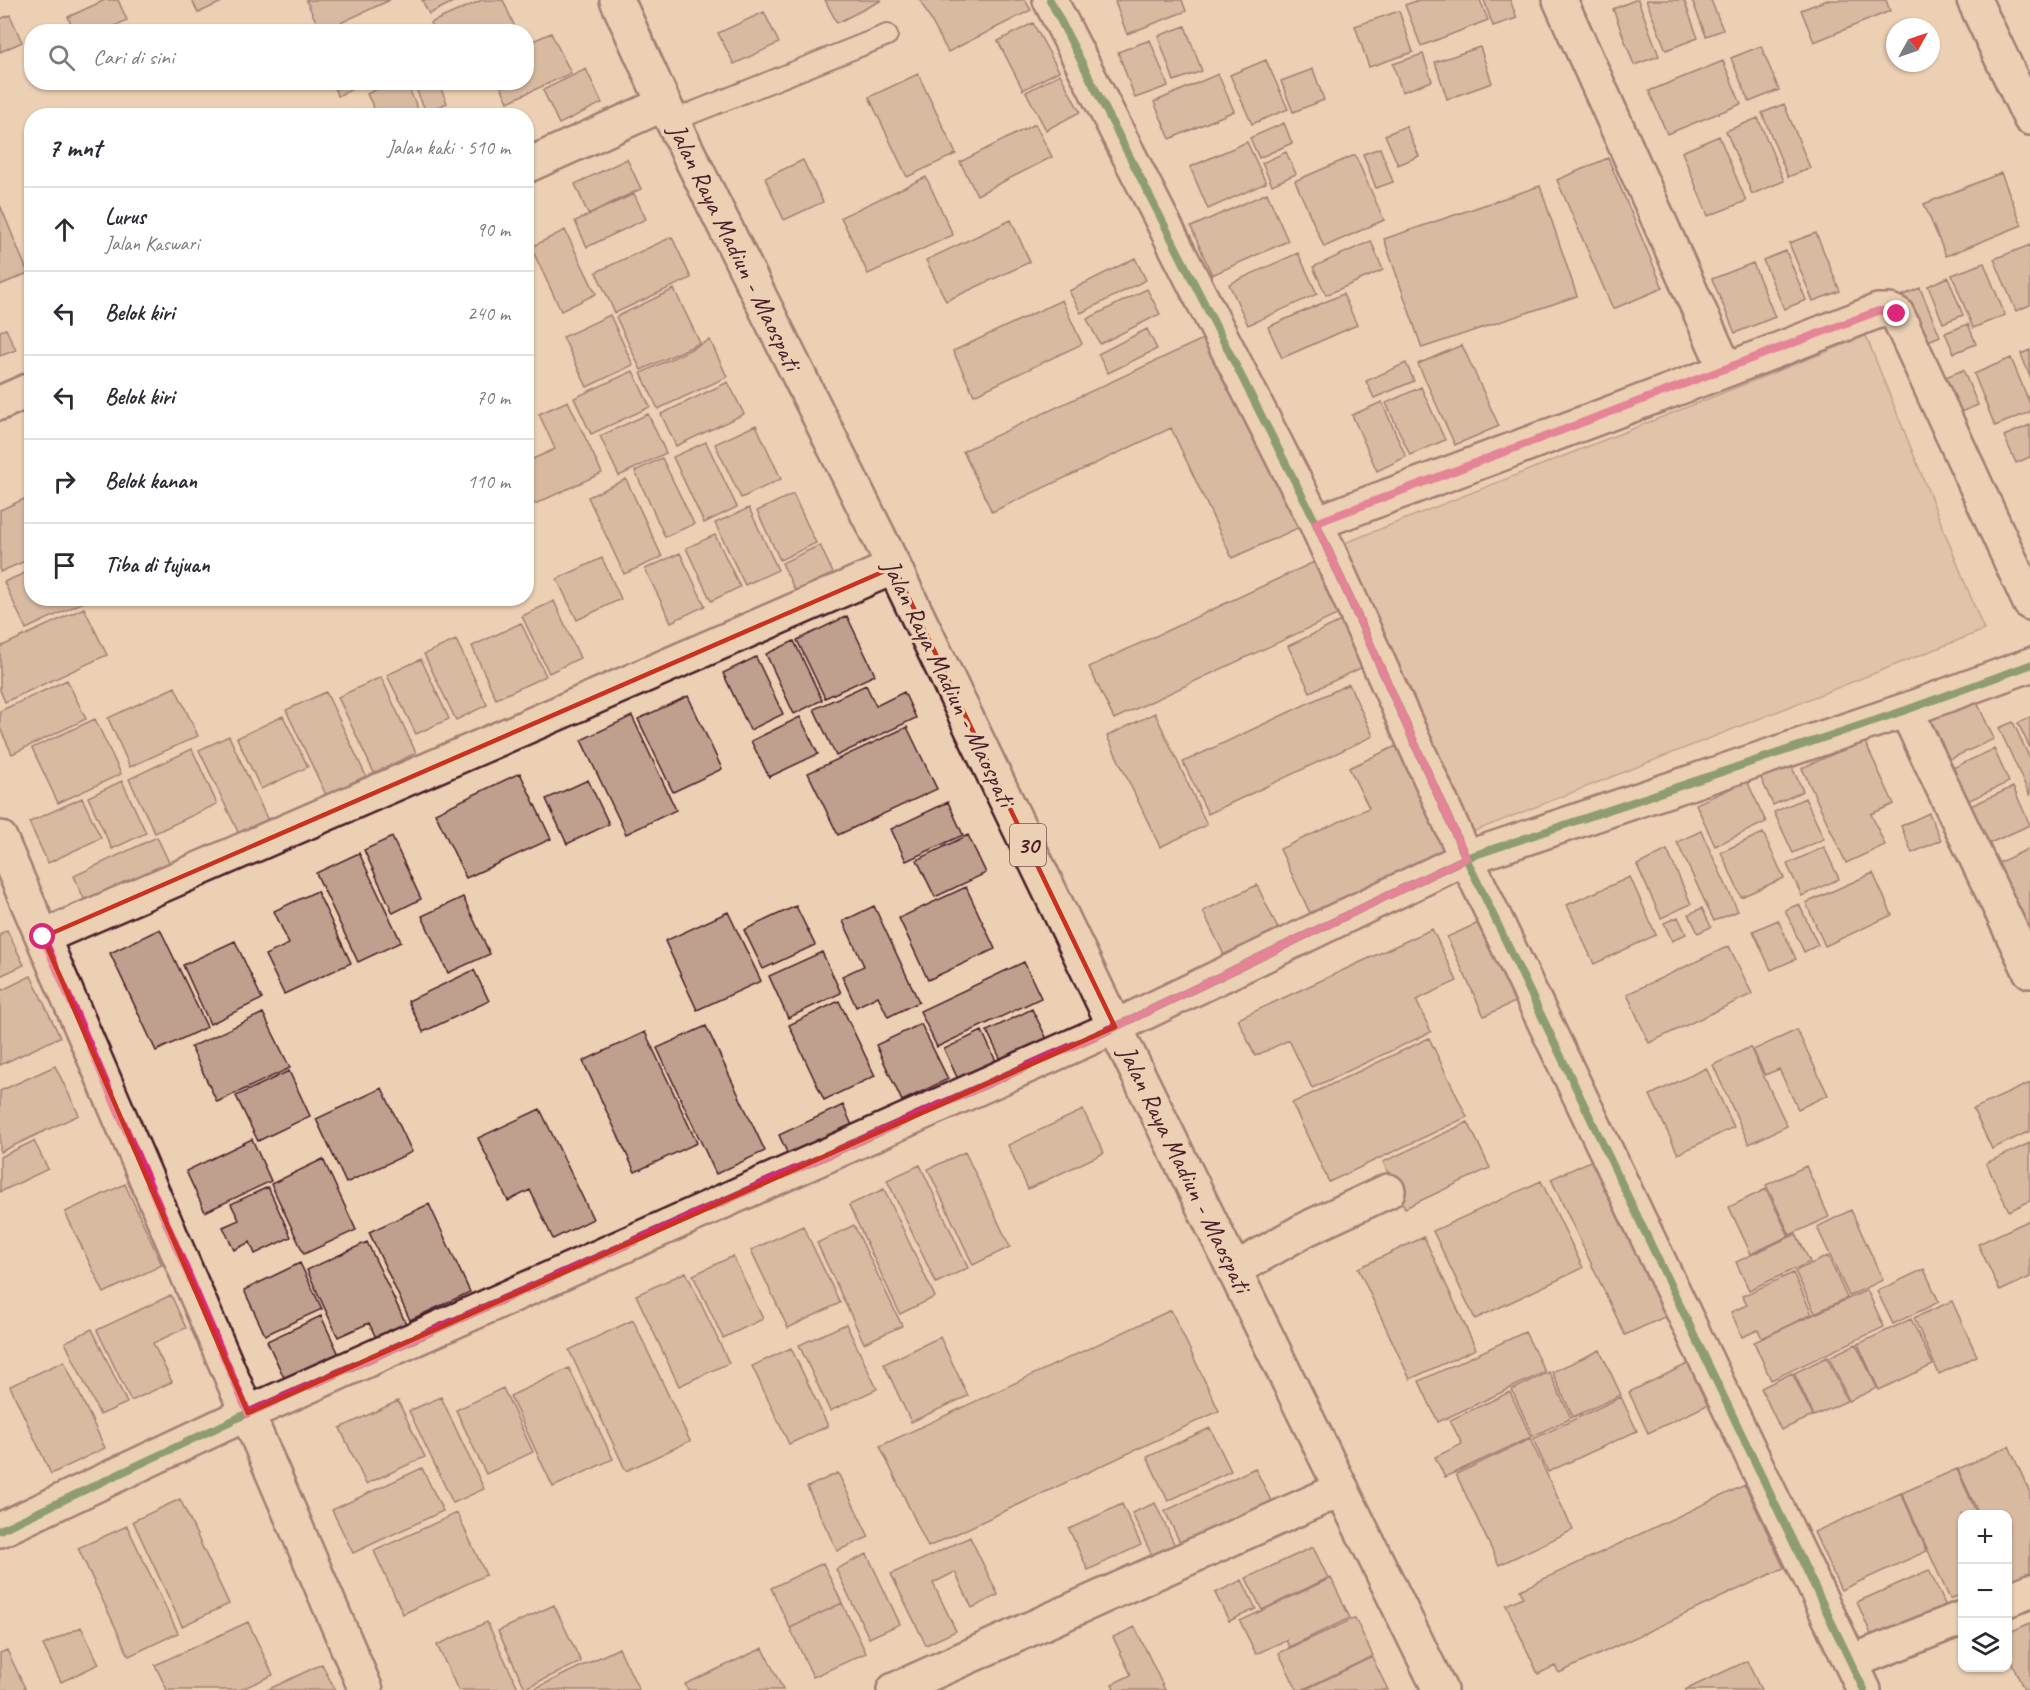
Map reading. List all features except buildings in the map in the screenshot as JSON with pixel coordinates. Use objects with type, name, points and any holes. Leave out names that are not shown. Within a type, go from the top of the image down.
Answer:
[{"type":"main road","name":"Jalan Raya Madiun - Maospati","points":[[617,0],[668,113],[894,567],[1115,1027],[1440,1690]]},
{"type":"main road","points":[[1050,0],[1316,523],[1466,858],[1858,1676],[1958,1620]]},
{"type":"main road","points":[[1560,0],[1726,370]]},
{"type":"main road","points":[[1974,0],[2030,118]]},
{"type":"main road","points":[[534,163],[668,113]]},
{"type":"main road","points":[[1316,523],[1878,311],[1890,311],[1897,314],[2030,603]]},
{"type":"main road","points":[[0,403],[24,392]]},
{"type":"main road","points":[[43,937],[894,567]]},
{"type":"main road","points":[[0,1530],[248,1413],[1115,1027],[1466,858],[1906,710],[2030,665]]},
{"type":"main road","points":[[1906,710],[2030,971]]},
{"type":"main road","points":[[0,838],[366,1690]]},
{"type":"main road","points":[[1234,1270],[1306,1229],[1388,1191]]},
{"type":"main road","points":[[894,1690],[1342,1489]]},
{"type":"main road","points":[[2012,1598],[2030,1592]]},
{"type":"lane","points":[[668,113],[887,35]]},
{"type":"highlighted area","points":[[894,567],[1115,1027],[248,1413],[43,937]]},
{"type":"shaded area","points":[[1866,336],[1984,630],[1462,836],[1345,543]]},
{"type":"cycle path","points":[[1050,0],[1316,523],[1466,858],[1864,1690]]},
{"type":"cycle path","points":[[0,1530],[248,1413],[1115,1027],[1466,858],[1906,710],[2030,665]]},
{"type":"route","points":[[43,937],[248,1413],[1115,1027],[1466,858],[1316,523],[1878,311],[1890,311],[1897,314]]}]
